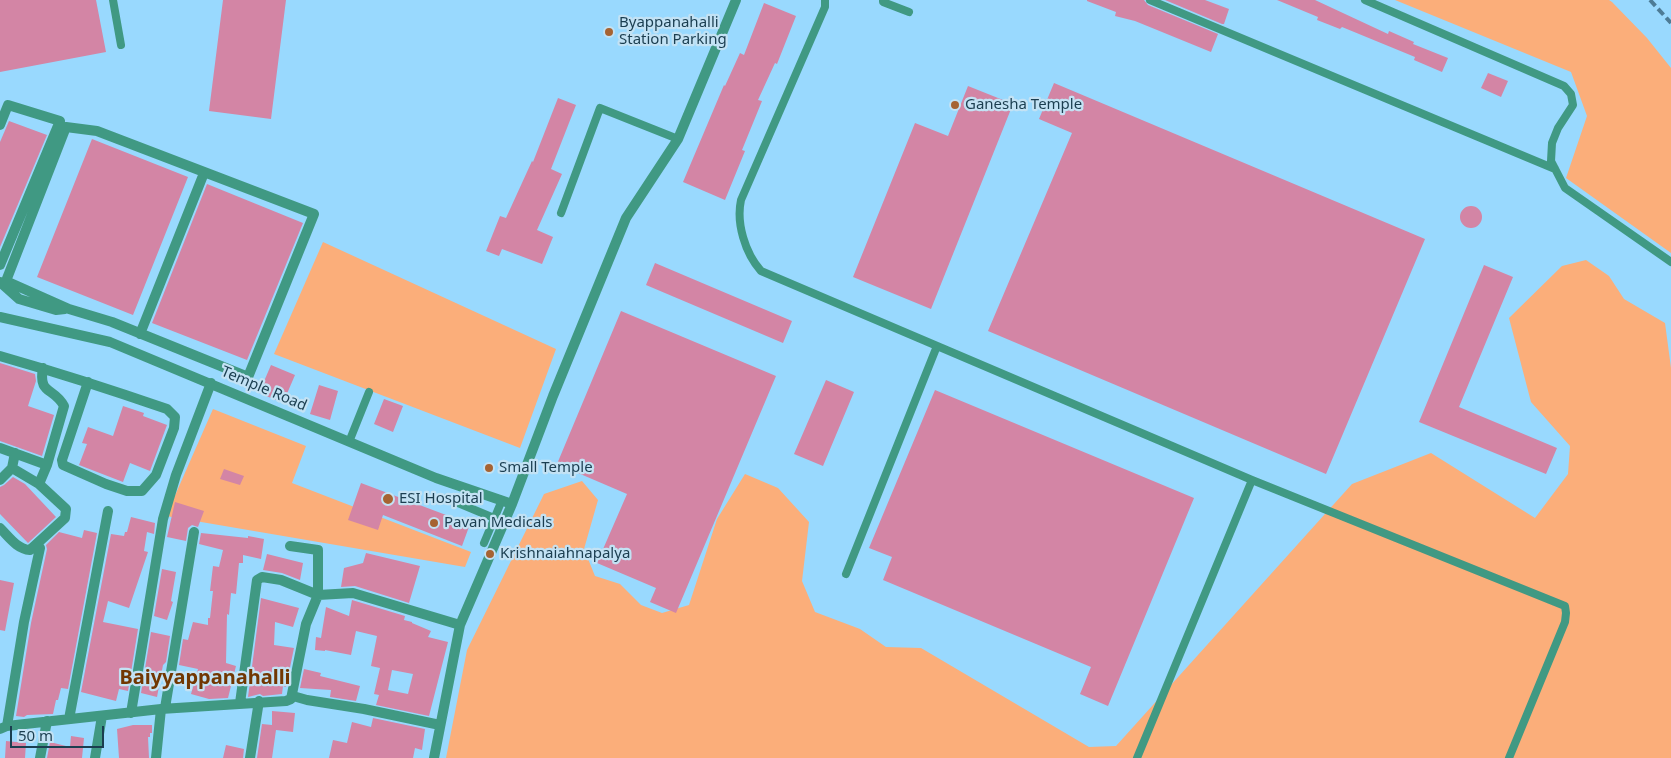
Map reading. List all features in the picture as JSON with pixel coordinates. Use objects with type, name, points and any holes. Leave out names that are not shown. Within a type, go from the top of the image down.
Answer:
[{"type":"street","points":[[434,758],[460,625],[512,504],[553,396],[626,218],[678,140],[736,0]]},
{"type":"street","points":[[0,125],[8,105],[60,122],[0,265]]},
{"type":"street","points":[[66,127],[97,132],[311,212],[314,217],[248,377],[112,322],[69,308],[6,281],[66,127]]},
{"type":"street","points":[[140,334],[204,173]]},
{"type":"street","points":[[0,282],[19,299],[56,310],[69,308]]},
{"type":"street","name":"Temple Road","points":[[0,317],[106,340],[436,478],[512,504]]},
{"type":"street","points":[[106,340],[115,327],[112,322]]},
{"type":"street","points":[[0,356],[88,382],[167,409],[175,417],[174,428],[156,475],[142,491],[127,491],[63,465],[62,460],[88,382]]},
{"type":"street","points":[[39,484],[47,465],[64,406],[61,400],[44,386],[41,379],[43,368]]},
{"type":"street","points":[[131,712],[163,519],[176,475],[211,383]]},
{"type":"street","points":[[0,448],[47,465]]},
{"type":"street","points":[[0,480],[12,468],[15,453]]},
{"type":"street","points":[[0,528],[18,546],[30,550],[65,518],[66,508],[39,484],[12,468]]},
{"type":"street","points":[[70,719],[108,512]]},
{"type":"street","points":[[156,758],[194,532]]},
{"type":"street","points":[[40,548],[2,729],[163,708],[259,701],[286,701],[293,696],[306,624],[318,595],[318,550],[290,546]]},
{"type":"street","points":[[240,703],[257,580],[262,577],[281,580],[318,595],[353,593],[460,625]]},
{"type":"street","points":[[293,696],[440,724]]},
{"type":"street","points":[[250,758],[259,701]]},
{"type":"street","points":[[95,758],[102,716]]},
{"type":"street","points":[[40,758],[46,722]]},
{"type":"lane","points":[[114,0],[121,45]]},
{"type":"lane","points":[[825,0],[824,7],[741,200],[738,212],[740,223],[753,262],[761,270],[1252,480],[1565,606],[1565,622],[1509,758]]},
{"type":"lane","points":[[883,0],[883,2],[909,12]]},
{"type":"lane","points":[[1150,0],[1555,169]]},
{"type":"lane","points":[[1365,0],[1564,86],[1572,94],[1573,105],[1558,128],[1552,143],[1551,161],[1565,188],[1671,262]]},
{"type":"lane","points":[[560,213],[600,108],[678,140]]},
{"type":"lane","points":[[846,574],[938,346]]},
{"type":"lane","points":[[349,442],[369,392]]},
{"type":"lane","points":[[1137,758],[1252,480]]},
{"type":"lane","points":[[446,498],[494,518]]},
{"type":"lane","points":[[484,543],[502,500]]},
{"type":"shaded area","points":[[1395,0],[1609,0],[1612,2],[1647,38],[1671,68],[1671,253],[1566,178],[1587,116],[1571,72]]},
{"type":"shaded area","points":[[323,242],[556,349],[520,448],[274,354]]},
{"type":"shaded area","points":[[1586,260],[1609,276],[1624,299],[1665,323],[1671,368],[1671,758],[446,758],[467,650],[544,494],[582,481],[598,500],[584,549],[595,576],[620,584],[641,605],[662,613],[689,605],[717,519],[745,474],[778,488],[809,522],[802,581],[815,612],[860,629],[886,647],[921,648],[1089,747],[1116,746],[1352,484],[1431,453],[1535,518],[1568,474],[1570,446],[1531,402],[1509,318],[1562,266]]},
{"type":"shaded area","points":[[213,409],[306,446],[292,483],[471,552],[465,567],[166,516]]},
{"type":"building","points":[[0,0],[96,0],[106,52],[0,72]]},
{"type":"building","points":[[223,0],[286,0],[271,119],[209,111]]},
{"type":"building","points":[[1087,0],[1144,0],[1148,5],[1218,34],[1211,52],[1135,21],[1115,16],[1116,12]]},
{"type":"building","points":[[1165,0],[1205,0],[1229,9],[1224,24],[1222,24]]},
{"type":"building","points":[[1277,0],[1315,0],[1388,34],[1389,31],[1414,42],[1413,44],[1448,58],[1442,72],[1414,60],[1415,57],[1342,27],[1340,29],[1317,20],[1318,17]]},
{"type":"building","points":[[764,3],[796,16],[777,64],[775,63],[758,100],[762,101],[742,150],[745,151],[725,200],[683,182],[724,85],[740,53],[744,55]]},
{"type":"building","points":[[1488,73],[1508,81],[1501,97],[1481,88]]},
{"type":"building","points":[[1054,83],[1425,239],[1326,474],[988,331],[1072,133],[1039,119]]},
{"type":"building","points":[[968,86],[1013,104],[931,309],[853,277],[915,123],[948,136]]},
{"type":"building","points":[[558,98],[576,105],[551,169],[562,174],[537,230],[553,237],[542,264],[502,249],[499,256],[486,251],[500,216],[506,218],[533,162]]},
{"type":"building","points":[[9,121],[47,135],[0,247],[0,142]]},
{"type":"building","points":[[92,139],[188,177],[133,315],[37,277]]},
{"type":"building","points":[[207,184],[303,223],[247,360],[152,323]]},
{"type":"building","points":[[1471,206],[1479,209],[1482,217],[1479,225],[1471,228],[1463,225],[1460,217],[1463,209]]},
{"type":"building","points":[[655,263],[792,321],[783,343],[646,285]]},
{"type":"building","points":[[1484,265],[1513,277],[1459,407],[1557,448],[1546,474],[1419,422]]},
{"type":"building","points":[[621,311],[776,376],[676,613],[650,602],[656,588],[597,563],[627,494],[557,464]]},
{"type":"building","points":[[0,363],[35,374],[36,381],[28,406],[54,415],[42,456],[0,441]]},
{"type":"building","points":[[271,365],[295,375],[283,403],[259,393]]},
{"type":"building","points":[[826,380],[854,392],[823,466],[794,454]]},
{"type":"building","points":[[319,385],[338,391],[330,420],[310,414]]},
{"type":"building","points":[[935,390],[1194,498],[1108,706],[1080,694],[1091,667],[883,580],[892,557],[869,548]]},
{"type":"building","points":[[384,399],[403,406],[393,432],[374,424]]},
{"type":"building","points":[[123,406],[144,413],[143,416],[167,425],[150,471],[130,463],[123,482],[79,465],[87,444],[82,443],[88,427],[113,436]]},
{"type":"building","points":[[224,469],[244,476],[240,485],[220,479]]},
{"type":"building","points":[[13,477],[25,484],[56,517],[28,543],[0,514],[0,487]]},
{"type":"building","points":[[361,483],[470,524],[462,546],[383,515],[378,530],[348,520]]},
{"type":"building","points":[[175,502],[204,511],[198,527],[192,525],[188,528],[186,541],[167,537]]},
{"type":"building","points":[[131,517],[155,523],[154,534],[147,532],[144,551],[148,552],[129,608],[108,601],[103,622],[138,629],[128,691],[119,689],[116,701],[81,692],[111,534],[124,536]]},
{"type":"building","points":[[84,530],[97,533],[68,689],[61,688],[53,714],[16,716],[31,623],[47,549],[46,545],[59,532],[82,538]]},
{"type":"building","points":[[201,533],[264,539],[261,559],[243,555],[243,563],[239,563],[236,594],[231,593],[229,615],[227,614],[226,663],[236,666],[228,698],[209,699],[191,694],[198,669],[179,665],[183,639],[188,640],[193,622],[208,625],[213,591],[210,591],[213,566],[219,567],[223,550],[199,544]]},
{"type":"building","points":[[366,553],[420,566],[409,603],[355,586],[341,587],[344,568],[363,563]]},
{"type":"building","points":[[267,554],[303,563],[300,580],[282,573],[263,570]]},
{"type":"building","points":[[162,569],[176,572],[171,601],[173,602],[167,620],[154,616]]},
{"type":"building","points":[[0,580],[14,583],[5,631],[0,630]]},
{"type":"building","points":[[261,598],[299,608],[293,627],[275,622],[274,645],[294,648],[286,687],[283,686],[282,694],[263,696],[260,694],[248,697]]},
{"type":"building","points":[[352,600],[405,616],[404,620],[431,631],[428,637],[448,642],[429,716],[376,705],[379,695],[374,694],[380,668],[371,666],[377,636],[356,631],[351,655],[315,650],[316,637],[321,638],[326,607],[349,616]],"holes":[[[392,670],[413,674],[408,694],[388,690]]]},
{"type":"building","points":[[151,632],[170,636],[166,662],[163,665],[157,697],[141,693]]},
{"type":"building","points":[[304,669],[321,673],[320,676],[360,686],[356,701],[330,697],[331,690],[300,688]]},
{"type":"building","points":[[272,711],[295,713],[293,732],[276,730],[272,758],[257,758],[262,724],[272,725]]},
{"type":"building","points":[[373,718],[425,729],[422,750],[415,748],[413,758],[329,758],[333,740],[347,743],[352,722],[371,727]]},
{"type":"building","points":[[133,725],[152,725],[152,733],[148,737],[149,758],[119,758],[117,729]]},
{"type":"building","points":[[71,736],[84,738],[82,758],[47,758],[50,742],[70,747]]},
{"type":"building","points":[[6,741],[26,743],[25,758],[5,758]]},
{"type":"building","points":[[226,745],[244,749],[243,758],[223,758]]},
{"type":"railway","points":[[1650,0],[1671,23]]},
{"type":"place","name":"Byappanahalli Station Parking","points":[[609,32]]},
{"type":"place","name":"Ganesha Temple","points":[[955,105]]},
{"type":"place","name":"Small Temple","points":[[489,468]]},
{"type":"place","name":"ESI Hospital","points":[[388,499]]},
{"type":"place","name":"Pavan Medicals","points":[[434,523]]},
{"type":"place","name":"Krishnaiahnapalya","points":[[490,554]]},
{"type":"district","name":"Baiyyappanahalli","points":[[205,678]]}]
